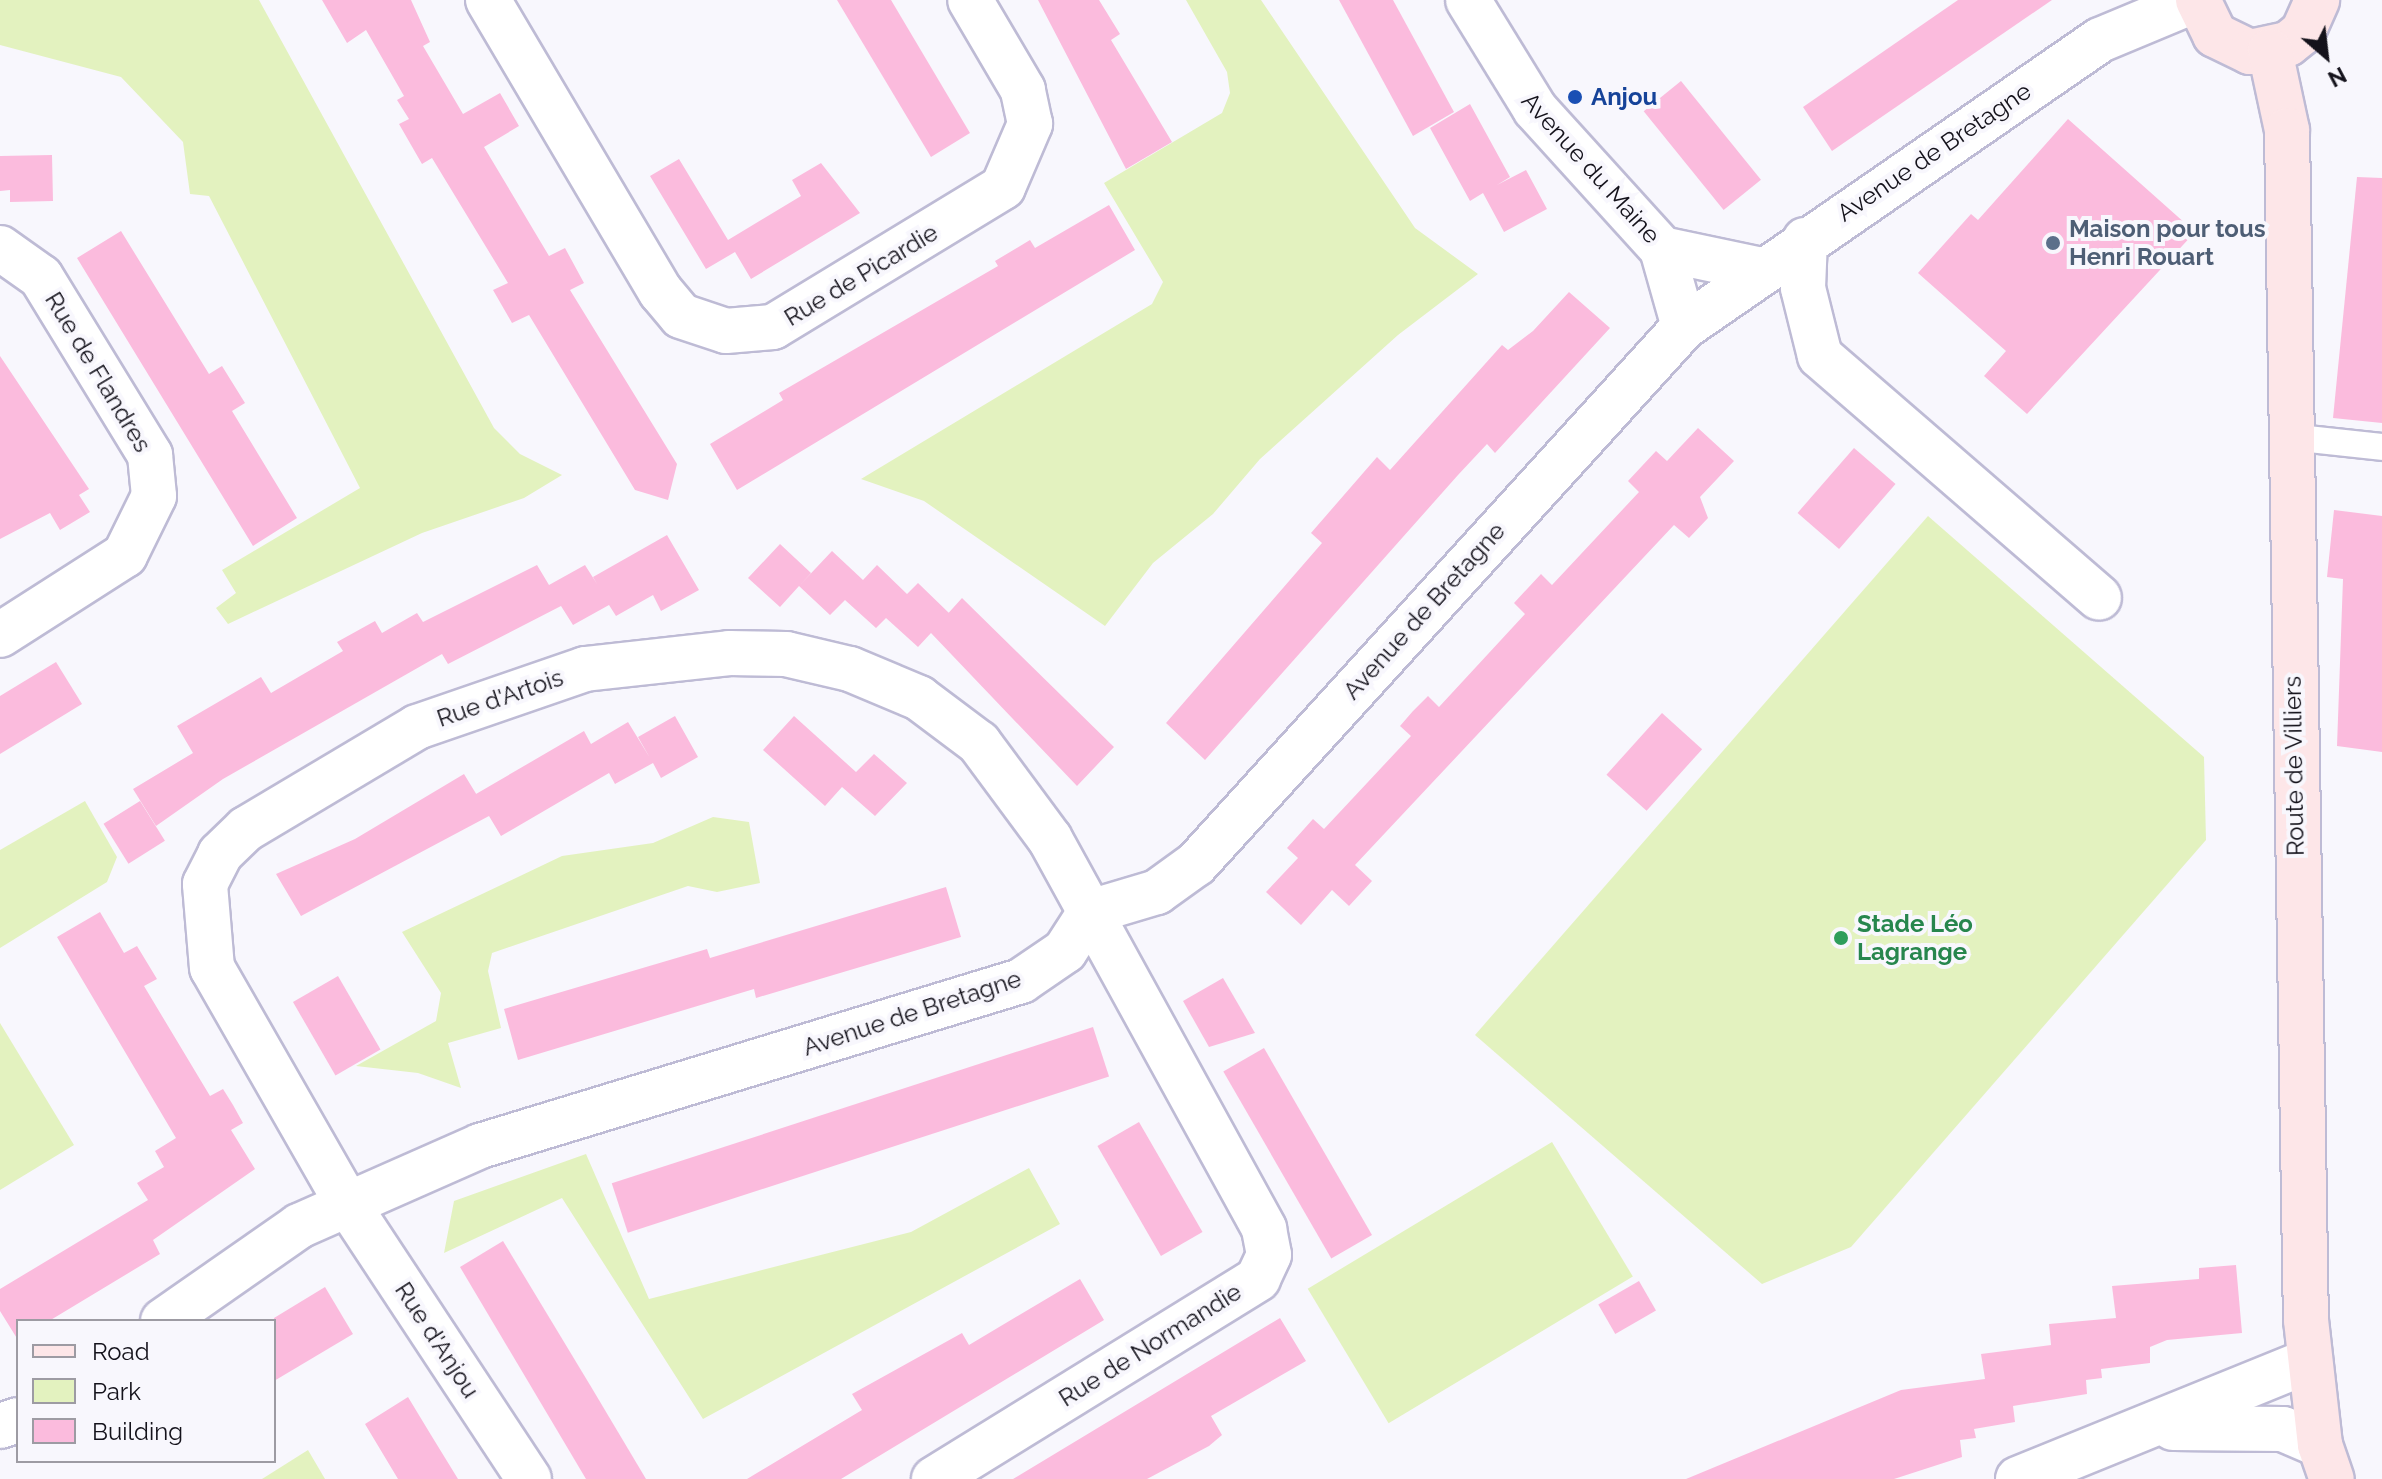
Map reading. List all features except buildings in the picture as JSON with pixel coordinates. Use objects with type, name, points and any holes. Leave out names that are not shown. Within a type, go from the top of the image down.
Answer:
[{"type":"main road","points":[[2197,0],[2215,35],[2231,47],[2270,51],[2303,32],[2317,0]]},
{"type":"main road","name":"Route de Villiers","points":[[2270,51],[2287,130],[2290,437],[2309,1361],[2326,1462]]},
{"type":"street","name":"Rue de Picardie","points":[[488,0],[661,292],[681,316],[726,331],[773,327],[1003,187],[1030,124],[1023,90],[970,0]]},
{"type":"street","name":"Avenue de Bretagne","points":[[166,1319],[345,1200],[492,1142],[1021,981],[1065,951],[1090,912],[1157,892],[1196,864],[1684,327],[1805,240],[2100,40],[2197,0]]},
{"type":"street","name":"Avenue du Maine","points":[[1486,11],[1535,109],[1662,249],[1762,270]]},
{"type":"street","points":[[1805,240],[1803,288],[1820,356],[2099,598]]},
{"type":"street","name":"Rue de Flandres","points":[[0,248],[41,277],[150,455],[154,496],[125,555],[0,635]]},
{"type":"street","points":[[1662,249],[1684,327]]},
{"type":"street","name":"Rue d'Artois","points":[[345,1200],[212,968],[205,884],[220,854],[246,829],[417,727],[481,702],[585,669],[729,653],[786,654],[850,669],[919,698],[979,743],[1027,802],[1090,912]]},
{"type":"street","name":"Rue de Normandie","points":[[934,1479],[1258,1279],[1269,1255],[1264,1229],[1090,912]]},
{"type":"street","name":"Rue d'Anjou","points":[[345,1200],[529,1479]]},
{"type":"street","points":[[2018,1479],[2087,1465],[2154,1427],[2309,1361]]},
{"type":"street","points":[[2154,1427],[2283,1429],[2326,1462]]},
{"type":"lane","points":[[2290,437],[2382,447]]},
{"type":"green space","points":[[0,0],[259,0],[494,428],[520,454],[562,475],[524,498],[422,533],[228,624],[216,608],[236,593],[222,570],[360,488],[209,196],[190,194],[183,142],[121,77],[0,45]]},
{"type":"green space","points":[[1186,0],[1261,0],[1415,228],[1478,274],[1398,335],[1260,459],[1213,514],[1153,563],[1105,626],[924,501],[861,479],[1152,304],[1163,282],[1104,183],[1222,113],[1230,93],[1227,72]]},
{"type":"green space","name":"Stade Léo Lagrange","points":[[1928,516],[2204,757],[2206,840],[1851,1247],[1762,1284],[1475,1035]]},
{"type":"green space","points":[[85,801],[117,857],[107,882],[0,948],[0,850]]},
{"type":"green space","points":[[713,817],[749,822],[760,883],[717,892],[688,886],[492,953],[488,971],[501,1028],[448,1043],[461,1088],[418,1073],[356,1066],[436,1021],[441,993],[402,932],[562,856],[653,843]]},
{"type":"green space","points":[[0,1023],[74,1145],[0,1190]]},
{"type":"green space","points":[[1552,1142],[1633,1277],[1389,1423],[1308,1289]]},
{"type":"green space","points":[[586,1154],[649,1299],[911,1232],[1029,1168],[1060,1224],[703,1419],[562,1198],[444,1253],[454,1201]]},
{"type":"green space","points":[[308,1450],[325,1479],[262,1479]]},
{"type":"place","name":"Anjou","points":[[1575,97]]},
{"type":"place","name":"Maison pour tous Henri Rouart","points":[[2053,243]]},
{"type":"place","name":"Stade Léo Lagrange","points":[[1841,938]]}]
